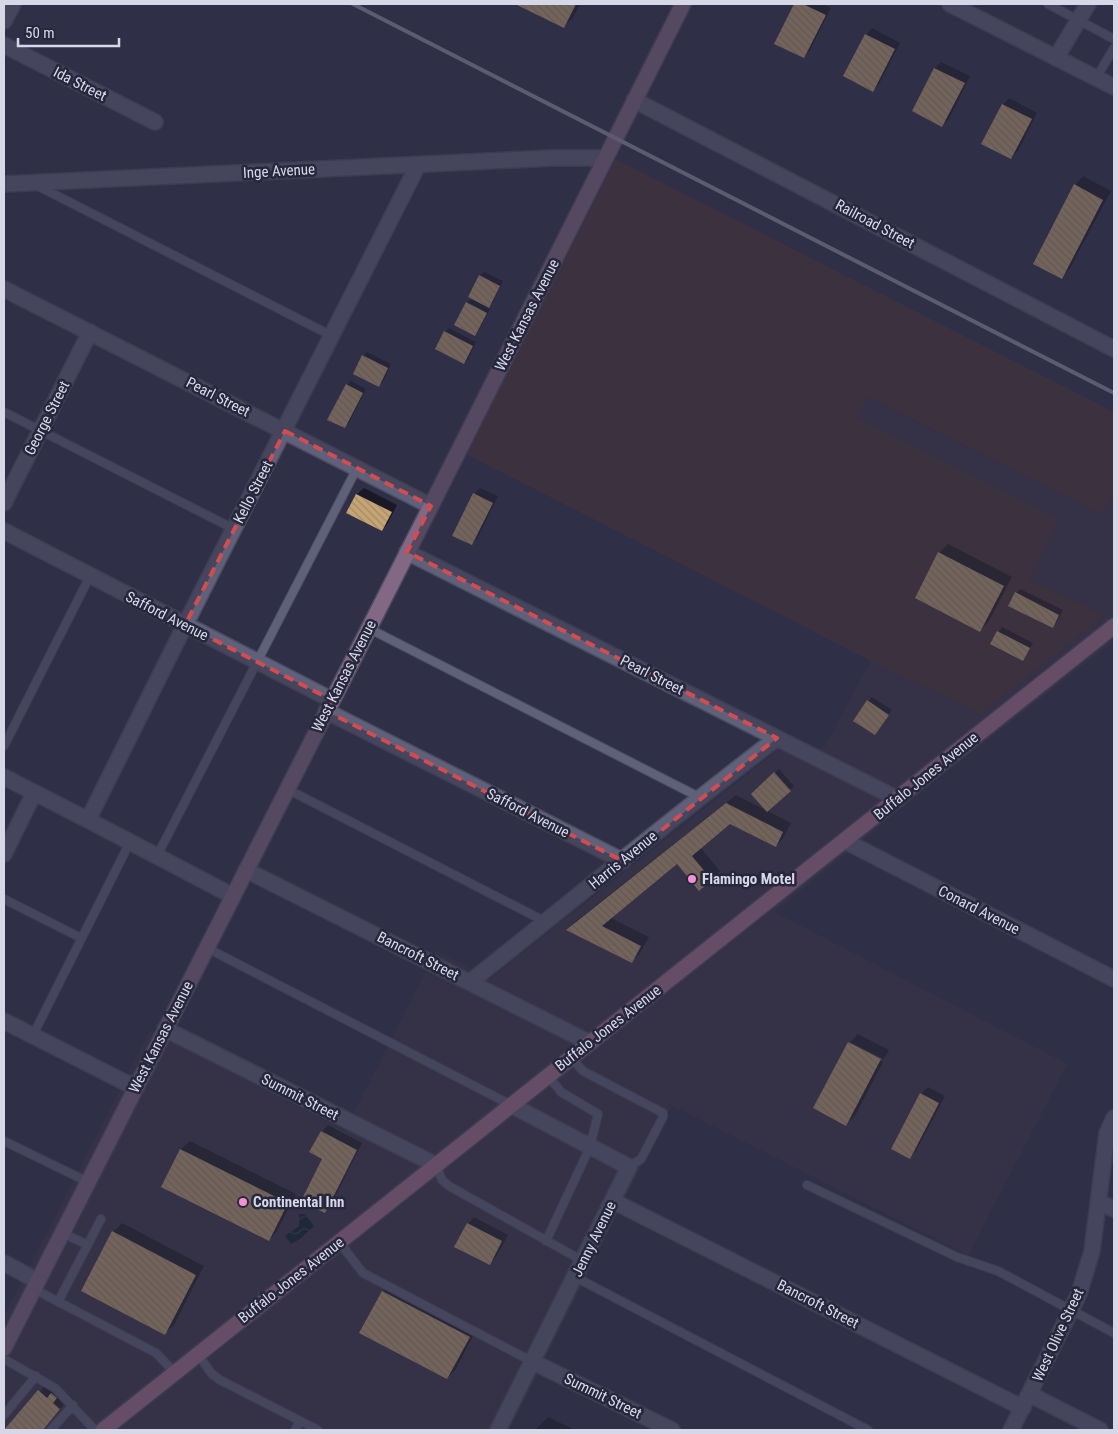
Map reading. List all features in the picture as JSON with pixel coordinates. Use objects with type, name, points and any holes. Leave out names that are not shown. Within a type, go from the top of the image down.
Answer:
[{"type":"main road","name":"Buffalo Jones Avenue","points":[[103,1430],[1114,626]]},
{"type":"street","points":[[4,21],[13,4]]},
{"type":"street","name":"West Kansas Avenue","points":[[4,1348],[683,4]]},
{"type":"street","points":[[950,4],[1114,87]]},
{"type":"street","points":[[1056,58],[1088,4]]},
{"type":"street","name":"Ida Street","points":[[4,45],[155,122]]},
{"type":"street","name":"Railroad Street","points":[[634,100],[1114,349]]},
{"type":"street","name":"Inge Avenue","points":[[4,184],[554,158],[605,158]]},
{"type":"street","name":"Kello Street","points":[[88,820],[418,165]]},
{"type":"street","name":"Pearl Street","points":[[4,289],[431,506]]},
{"type":"street","name":"George Street","points":[[4,503],[90,332]]},
{"type":"street","name":"Safford Avenue","points":[[4,531],[257,662],[329,706],[623,861]]},
{"type":"street","name":"Pearl Street","points":[[407,552],[898,799]]},
{"type":"street","name":"Harris Avenue","points":[[470,982],[623,861],[699,797],[777,738]]},
{"type":"street","points":[[4,777],[233,896]]},
{"type":"street","points":[[4,854],[34,793]]},
{"type":"street","name":"Conard Avenue","points":[[845,841],[1114,979]]},
{"type":"street","name":"Bancroft Street","points":[[246,870],[590,1042]]},
{"type":"street","points":[[4,1020],[136,1088]]},
{"type":"street","name":"Summit Street","points":[[165,1029],[436,1165]]},
{"type":"street","points":[[511,1105],[630,1167]]},
{"type":"street","name":"West Olive Street","points":[[1011,1430],[1079,1294],[1092,1251],[1107,1133],[1114,1118]]},
{"type":"street","name":"Jenny Avenue","points":[[498,1430],[630,1167]]},
{"type":"street","name":"Bancroft Street","points":[[613,1200],[1026,1401],[1100,1430]]},
{"type":"street","points":[[1099,1202],[1114,1209]]},
{"type":"street","points":[[4,1263],[36,1285]]},
{"type":"street","name":"Summit Street","points":[[533,1362],[672,1430]]},
{"type":"lane","points":[[1048,4],[1114,39]]},
{"type":"lane","points":[[1096,78],[1114,48]]},
{"type":"lane","points":[[32,183],[332,336]]},
{"type":"lane","points":[[4,412],[234,529]]},
{"type":"lane","points":[[157,856],[357,468]]},
{"type":"lane","points":[[4,746],[90,576]]},
{"type":"lane","points":[[368,628],[699,797]]},
{"type":"lane","points":[[287,789],[546,922]]},
{"type":"lane","points":[[33,1036],[130,842]]},
{"type":"lane","points":[[4,899],[81,938]]},
{"type":"lane","points":[[207,948],[511,1105]]},
{"type":"lane","points":[[571,1058],[583,1071],[661,1110],[663,1113],[663,1117],[641,1159],[630,1167]]},
{"type":"lane","points":[[546,1241],[590,1147],[598,1114],[562,1092],[548,1076]]},
{"type":"lane","points":[[4,1141],[88,1182]]},
{"type":"lane","points":[[436,1165],[442,1180],[449,1186],[583,1261]]},
{"type":"lane","points":[[807,1185],[957,1257],[998,1271],[1114,1333]]},
{"type":"lane","points":[[58,1302],[101,1219]]},
{"type":"lane","points":[[62,1233],[88,1245]]},
{"type":"lane","points":[[339,1242],[363,1273],[533,1362]]},
{"type":"lane","points":[[575,1277],[868,1430]]},
{"type":"lane","points":[[36,1285],[58,1302],[156,1353],[175,1373]]},
{"type":"lane","points":[[198,1354],[211,1373],[220,1380],[318,1430]]},
{"type":"lane","points":[[4,1359],[55,1388],[95,1430]]},
{"type":"lane","points":[[4,1415],[36,1376]]},
{"type":"lane","points":[[52,1430],[73,1405]]},
{"type":"lane","points":[[295,1430],[300,1421]]},
{"type":"highlighted area","points":[[285,431],[431,506],[407,552],[777,738],[623,861],[326,711],[332,700],[185,625]]},
{"type":"shaded area","points":[[616,159],[1114,412],[1114,494],[1103,515],[868,397],[857,418],[1059,519],[1030,579],[1105,615],[980,714],[871,661],[466,454]]},
{"type":"shaded area","points":[[867,397],[1103,515],[1114,494],[1114,641],[941,776],[774,912],[1067,1064],[968,1255],[672,1105],[509,1430],[4,1430],[4,1317],[150,1031],[345,1131],[436,951],[490,979],[777,751],[824,748],[871,661],[980,714],[1105,615],[1030,579],[1058,519],[856,418]]},
{"type":"water","points":[[299,1214],[305,1214],[314,1226],[300,1239],[291,1244],[285,1236],[299,1226]]},
{"type":"building","points":[[515,4],[576,4],[564,28]]},
{"type":"building","points":[[794,4],[803,4],[826,15],[804,58],[774,44]]},
{"type":"building","points":[[865,34],[895,49],[873,92],[843,76]]},
{"type":"building","points":[[934,68],[965,83],[942,127],[912,111]]},
{"type":"building","points":[[1002,104],[1032,119],[1011,159],[981,144]]},
{"type":"building","points":[[1074,184],[1103,200],[1062,279],[1033,264]]},
{"type":"building","points":[[479,275],[500,286],[489,308],[468,297]]},
{"type":"building","points":[[466,302],[487,313],[475,336],[454,325]]},
{"type":"building","points":[[444,331],[473,346],[464,364],[435,349]]},
{"type":"building","points":[[362,355],[388,368],[379,387],[353,374]]},
{"type":"building","points":[[346,384],[363,393],[345,428],[327,420]]},
{"type":"building","points":[[473,493],[493,503],[472,545],[452,536]]},
{"type":"building","points":[[356,494],[392,512],[382,531],[346,513]]},
{"type":"building","points":[[938,552],[1004,586],[980,632],[915,598]]},
{"type":"building","points":[[1015,592],[1059,615],[1053,628],[1008,606]]},
{"type":"building","points":[[997,631],[1030,648],[1023,661],[990,644]]},
{"type":"building","points":[[867,700],[889,715],[875,735],[853,721]]},
{"type":"building","points":[[774,772],[791,791],[767,812],[751,794]]},
{"type":"building","points":[[726,803],[783,832],[776,847],[730,824],[692,856],[712,880],[699,891],[677,864],[602,926],[641,946],[632,963],[566,930]]},
{"type":"building","points":[[848,1042],[881,1059],[846,1126],[813,1108]]},
{"type":"building","points":[[920,1093],[939,1103],[910,1159],[891,1149]]},
{"type":"building","points":[[321,1131],[357,1150],[325,1213],[301,1201],[322,1159],[309,1152]]},
{"type":"building","points":[[180,1149],[288,1203],[269,1241],[161,1187]]},
{"type":"building","points":[[467,1223],[502,1241],[490,1265],[454,1247]]},
{"type":"building","points":[[112,1231],[196,1275],[165,1335],[81,1291]]},
{"type":"building","points":[[382,1291],[470,1337],[447,1379],[359,1333]]},
{"type":"building","points":[[38,1390],[47,1398],[51,1393],[57,1398],[53,1403],[60,1409],[43,1430],[4,1430]]},
{"type":"railway","points":[[353,4],[1114,393]]},
{"type":"place","name":"Flamingo Motel","points":[[692,879]]},
{"type":"place","name":"Continental Inn","points":[[243,1202]]}]
